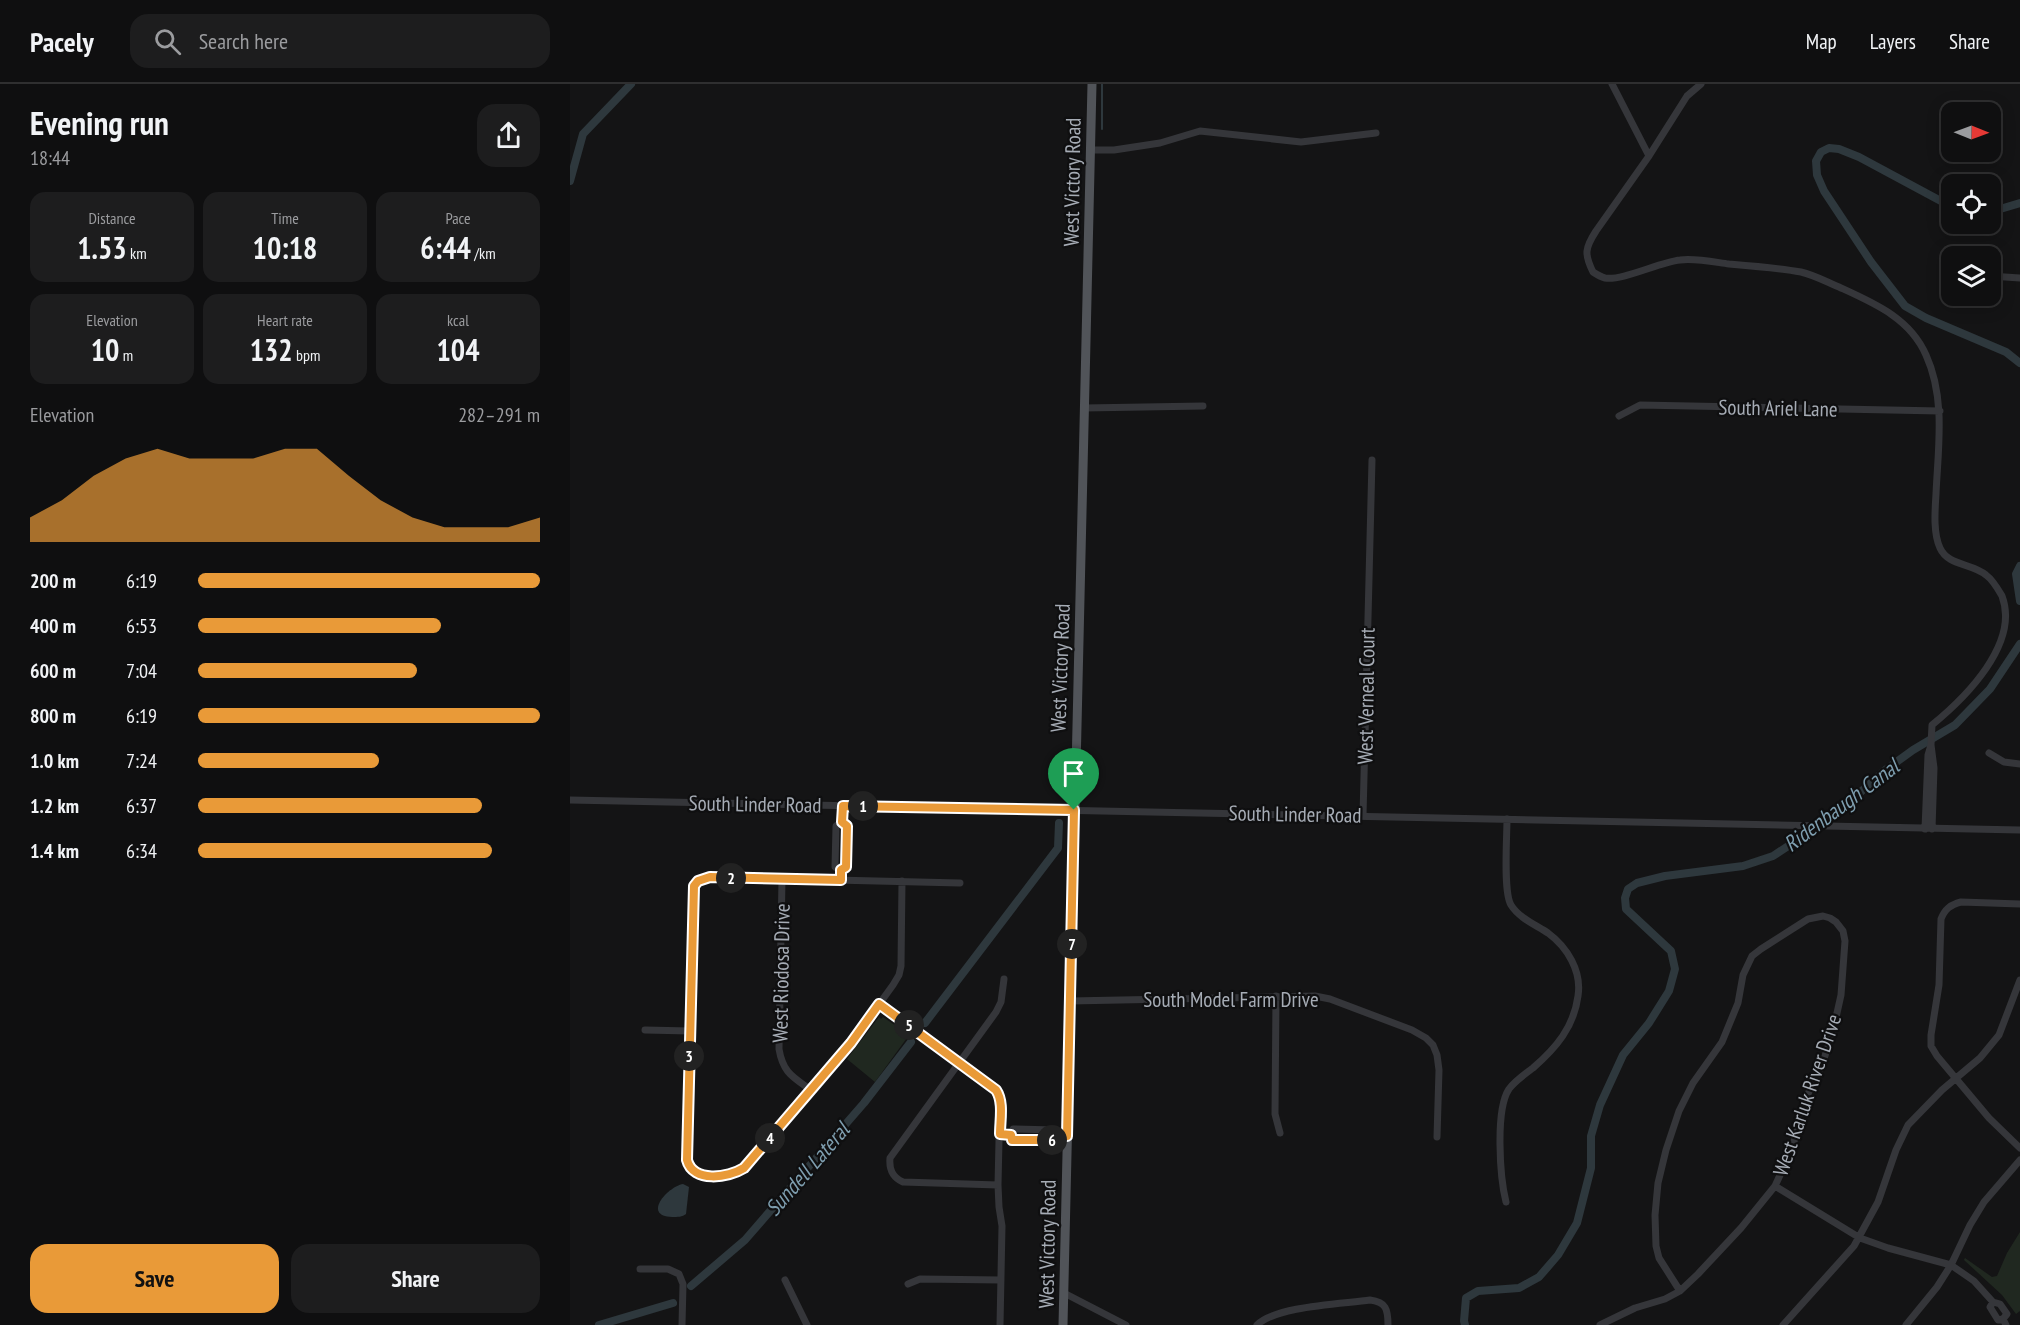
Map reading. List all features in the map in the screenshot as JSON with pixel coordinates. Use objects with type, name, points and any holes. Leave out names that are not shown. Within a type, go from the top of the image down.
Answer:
[{"type":"main road","name":"West Victory Road","points":[[1063,1325],[1092,84]]},
{"type":"street","points":[[1612,84],[1649,156]]},
{"type":"street","points":[[1701,84],[1687,96],[1588,244],[1586,258],[1593,272],[1606,278],[1623,276],[1681,259],[1804,273],[1883,308],[1902,322],[1918,340],[1927,357],[1936,386],[1940,411],[1935,511],[1940,548],[1954,562],[1985,574],[2005,602],[2009,613],[2009,626],[1999,653],[1984,675],[1932,725],[1931,745],[1934,768],[1929,829]]},
{"type":"street","points":[[1090,150],[1114,150],[1160,144],[1200,130],[1301,142],[1376,133]]},
{"type":"street","points":[[2001,277],[2020,278]]},
{"type":"street","name":"South Ariel Lane","points":[[1619,416],[1640,405],[1940,411]]},
{"type":"street","points":[[1084,408],[1203,406]]},
{"type":"street","name":"West Verneal Court","points":[[1363,816],[1372,460]]},
{"type":"street","points":[[1989,753],[2004,762],[2020,764]]},
{"type":"street","name":"South Linder Road","points":[[570,800],[2020,830]]},
{"type":"street","points":[[842,822],[843,806]]},
{"type":"street","points":[[1506,1202],[1502,1183],[1501,1125],[1505,1096],[1513,1085],[1556,1046],[1570,1026],[1578,995],[1578,976],[1565,948],[1549,934],[1526,920],[1511,905],[1507,885],[1507,819]]},
{"type":"street","points":[[841,870],[846,867],[847,826],[842,822]]},
{"type":"street","points":[[841,870],[835,867],[836,826],[842,822]]},
{"type":"street","points":[[841,870],[841,880]]},
{"type":"street","points":[[902,881],[901,966],[894,985],[851,1043],[744,1168],[725,1176],[699,1175],[692,1170],[687,1160],[693,893],[698,881],[710,877],[902,881],[960,883]]},
{"type":"street","name":"West Riodosa Drive","points":[[782,879],[779,1049],[782,1064],[793,1077],[811,1090]]},
{"type":"street","points":[[2020,904],[1961,903],[1947,908],[1941,920],[1939,985],[1931,1035],[1931,1046],[1937,1056],[1989,1118],[2020,1148]]},
{"type":"street","name":"West Karluk River Drive","points":[[1600,1325],[1635,1308],[1657,1302],[1680,1291],[1734,1236],[1775,1186],[1792,1149],[1805,1100],[1822,1065],[1841,995],[1845,941],[1843,931],[1836,922],[1822,916],[1808,919],[1752,956],[1743,975],[1738,1003],[1722,1042],[1693,1083],[1678,1111],[1658,1183],[1655,1215],[1656,1246],[1659,1258],[1680,1291]]},
{"type":"street","points":[[998,1185],[903,1182],[894,1177],[891,1171],[891,1158],[996,1012],[1001,1002],[1004,979]]},
{"type":"street","points":[[1783,1325],[1860,1238],[1878,1202],[1896,1150],[1908,1125],[1942,1090],[1980,1058],[1999,1035],[2020,980]]},
{"type":"street","points":[[1276,996],[1275,1114],[1280,1133]]},
{"type":"street","name":"South Model Farm Drive","points":[[1070,1001],[1276,996],[1315,996],[1330,999],[1412,1030],[1433,1045],[1439,1070],[1437,1137]]},
{"type":"street","points":[[879,1004],[996,1090],[1000,1096],[998,1185],[1002,1226],[1000,1325]]},
{"type":"street","points":[[645,1030],[690,1031]]},
{"type":"street","points":[[1000,1134],[1011,1135],[1013,1130],[1054,1130],[1056,1136],[1067,1136]]},
{"type":"street","points":[[1906,1325],[1937,1287],[1951,1265],[1984,1202],[2020,1160]]},
{"type":"street","points":[[1775,1186],[1860,1238],[1951,1265],[1974,1281],[1993,1302],[2000,1304],[2007,1314],[2004,1322]]},
{"type":"street","points":[[640,1269],[668,1269],[679,1274],[683,1284],[682,1325]]},
{"type":"street","points":[[908,1284],[920,1279],[1001,1280]]},
{"type":"street","points":[[785,1280],[807,1325]]},
{"type":"street","points":[[1064,1293],[1126,1325]]},
{"type":"street","points":[[1257,1325],[1263,1319],[1279,1312],[1370,1300],[1380,1301],[1385,1306],[1388,1325]]},
{"type":"shaded area","points":[[879,1017],[881,1019],[883,1017],[909,1035],[875,1082],[847,1059]]},
{"type":"shaded area","points":[[683,1184],[689,1187],[686,1214],[678,1217],[663,1215],[659,1212],[660,1201],[670,1190]]},
{"type":"shaded area","points":[[2020,1232],[2020,1311],[2016,1314],[2002,1295],[1964,1260],[1965,1258],[1992,1277],[1997,1276]]},
{"type":"waterway","points":[[570,181],[583,134],[631,84]]},
{"type":"waterway","points":[[1102,84],[1102,129]]},
{"type":"waterway","name":"Ridenbaugh Canal","points":[[1941,201],[1859,157],[1839,149],[1829,148],[1821,152],[1816,161],[1817,175],[1824,191],[1871,262],[1905,306],[1926,318],[2006,352],[2020,363]]},
{"type":"waterway","name":"Ridenbaugh Canal","points":[[2001,209],[2020,203]]},
{"type":"waterway","name":"Ridenbaugh Canal","points":[[2020,566],[2016,574],[2020,601]]},
{"type":"waterway","name":"Ridenbaugh Canal","points":[[1465,1325],[1466,1298],[1478,1291],[1519,1288],[1539,1277],[1558,1255],[1577,1223],[1591,1168],[1591,1136],[1600,1105],[1623,1055],[1649,1023],[1669,991],[1675,969],[1671,951],[1626,909],[1625,898],[1628,889],[1637,883],[1665,876],[1743,866],[1773,856],[1835,815],[1884,771],[1913,750],[1955,725],[1990,689],[2020,644]]},
{"type":"waterway","name":"Sundell Lateral","points":[[925,1023],[1058,848],[1059,823]]},
{"type":"waterway","name":"Sundell Lateral","points":[[691,1286],[745,1240],[864,1103],[911,1042]]},
{"type":"waterway","name":"Sundell Lateral","points":[[599,1325],[673,1303]]},
{"type":"route","points":[[843,806],[1074,810],[1067,1136],[1056,1136],[1054,1140],[1012,1140],[1011,1135],[1000,1134],[1001,1103],[996,1090],[879,1004],[851,1043],[744,1168],[725,1176],[699,1175],[688,1166],[693,893],[698,881],[710,877],[841,880],[841,870],[846,867],[847,826],[842,822],[843,806]]}]
